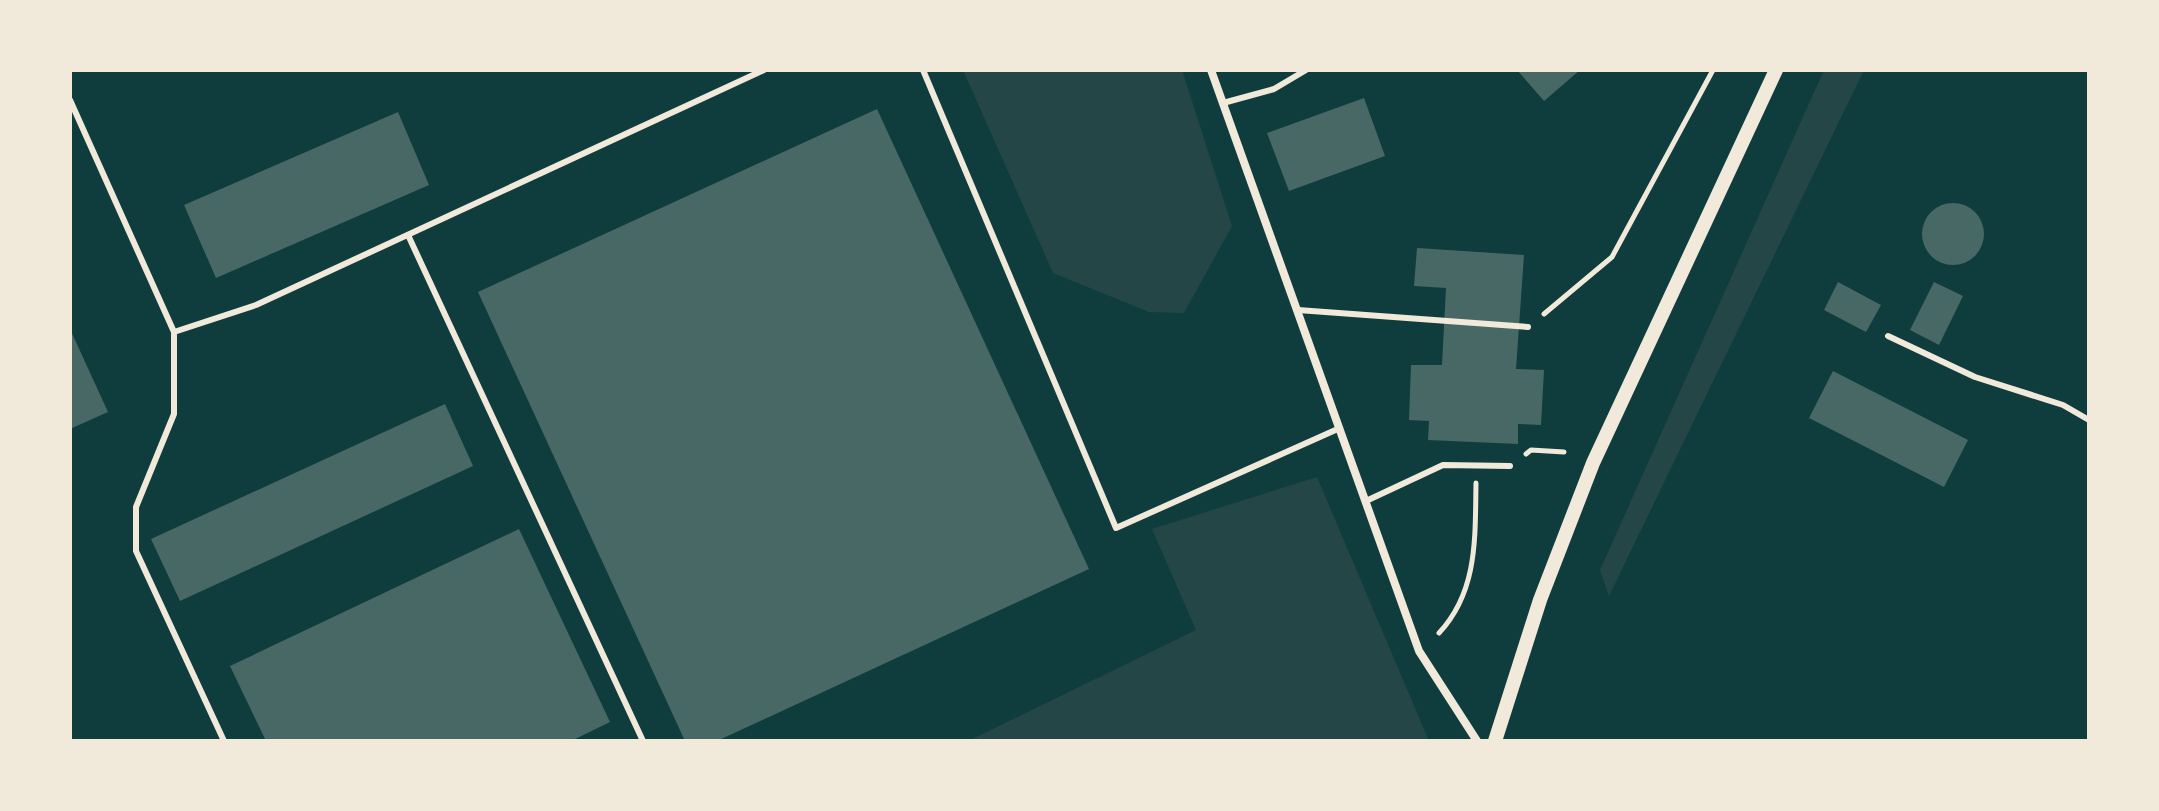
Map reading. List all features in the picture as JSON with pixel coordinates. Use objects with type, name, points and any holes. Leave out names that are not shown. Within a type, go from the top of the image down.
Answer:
[{"type":"street","points":[[1211,70],[1419,651],[1477,741]]},
{"type":"street","points":[[1495,741],[1540,600],[1593,463],[1776,70]]},
{"type":"lane","points":[[174,332],[256,305],[764,70]]},
{"type":"lane","points":[[923,70],[1116,528],[1340,428]]},
{"type":"lane","points":[[1223,103],[1274,89],[1306,70]]},
{"type":"lane","points":[[70,100],[174,332],[174,414],[136,507],[136,551],[224,741]]},
{"type":"lane","points":[[408,235],[643,741]]},
{"type":"lane","points":[[1298,310],[1528,327]]},
{"type":"lane","points":[[1888,336],[1975,377],[2063,405],[2089,420]]},
{"type":"lane","points":[[1366,501],[1443,465],[1510,466]]},
{"type":"path","points":[[1528,327],[1612,257],[1713,70]]},
{"type":"path","points":[[1510,466],[1531,450],[1564,452]]},
{"type":"path","points":[[1439,633],[1458,612],[1468,586],[1475,537],[1477,465]]},
{"type":"shaded area","points":[[963,70],[1182,70],[1232,226],[1184,313],[1149,312],[1053,273]]},
{"type":"shaded area","points":[[1824,70],[1864,70],[1609,596],[1600,570]]},
{"type":"shaded area","points":[[1317,477],[1429,741],[968,741],[1196,630],[1152,529]]},
{"type":"building","points":[[1517,70],[1580,70],[1544,101]]},
{"type":"building","points":[[1364,98],[1385,156],[1289,191],[1267,133]]},
{"type":"building","points":[[877,109],[1089,569],[717,741],[685,741],[478,292]]},
{"type":"building","points":[[398,112],[429,185],[216,278],[184,205]]},
{"type":"building","points":[[1953,203],[1965,205],[1975,212],[1982,222],[1982,246],[1975,256],[1965,263],[1953,265],[1941,263],[1931,256],[1924,246],[1922,234],[1924,222],[1931,212],[1941,205]]},
{"type":"building","points":[[1417,248],[1524,255],[1516,369],[1544,370],[1541,425],[1518,424],[1518,444],[1428,440],[1429,421],[1409,420],[1411,365],[1442,365],[1446,288],[1414,286]]},
{"type":"building","points":[[1838,282],[1881,305],[1866,332],[1824,310]]},
{"type":"building","points":[[1934,282],[1963,296],[1939,345],[1910,330]]},
{"type":"building","points":[[70,329],[108,412],[70,429]]},
{"type":"building","points":[[1833,371],[1968,440],[1944,487],[1809,418]]},
{"type":"building","points":[[445,404],[473,466],[180,601],[151,539]]},
{"type":"building","points":[[519,529],[610,722],[571,741],[266,741],[230,666]]}]
